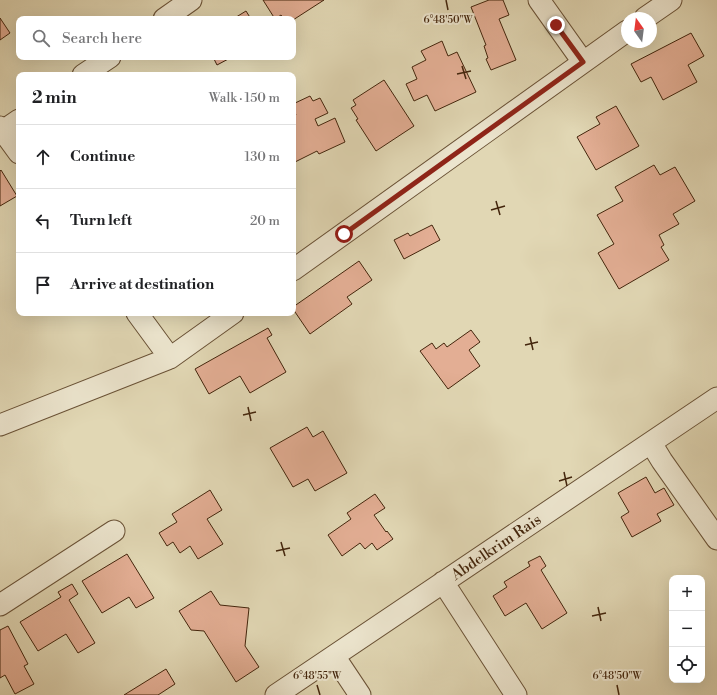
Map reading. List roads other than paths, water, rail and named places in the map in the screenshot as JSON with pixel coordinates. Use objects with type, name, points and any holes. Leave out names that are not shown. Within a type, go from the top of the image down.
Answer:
[{"type":"street","points":[[168,16],[191,0]]},
{"type":"street","points":[[539,0],[583,62]]},
{"type":"street","points":[[653,12],[670,0]]},
{"type":"street","points":[[296,268],[621,35]]},
{"type":"street","points":[[88,72],[106,60]]},
{"type":"street","points":[[5,127],[16,147]]},
{"type":"street","points":[[139,316],[170,358]]},
{"type":"street","points":[[0,425],[170,358],[229,316]]},
{"type":"street","name":"Abdelkrim Rais","points":[[276,695],[717,398]]},
{"type":"street","points":[[651,443],[717,539]]},
{"type":"street","points":[[0,605],[114,531]]},
{"type":"street","points":[[443,582],[516,695]]},
{"type":"street","points":[[334,656],[360,695]]}]
